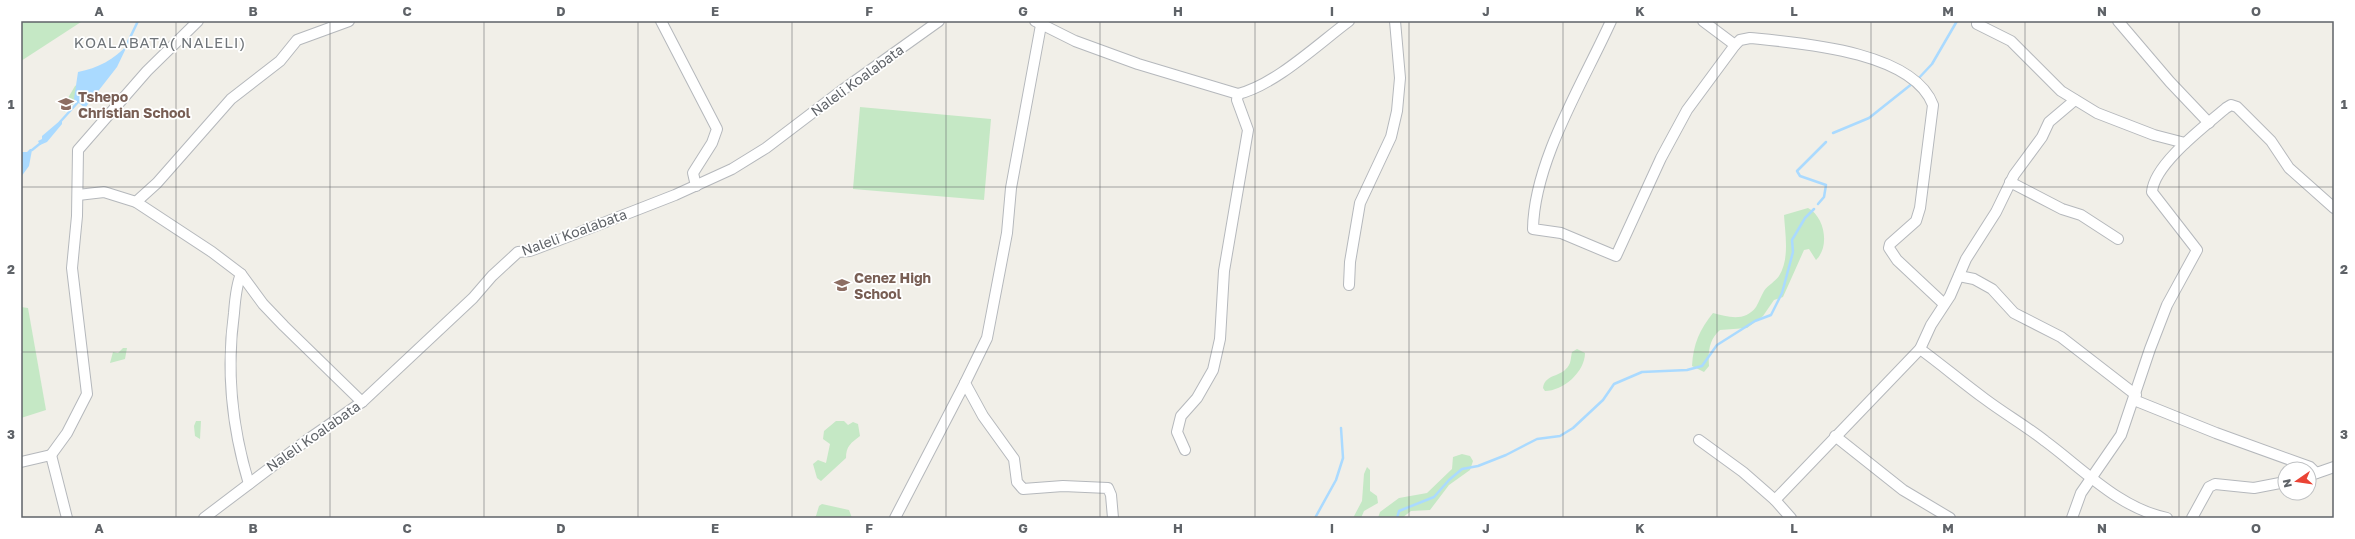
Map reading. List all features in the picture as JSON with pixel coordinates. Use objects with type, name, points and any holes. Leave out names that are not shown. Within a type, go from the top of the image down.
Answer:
[{"type":"street","points":[[21,462],[51,455],[67,433],[87,394],[72,268],[78,195],[78,154],[82,143],[147,71],[198,21]]},
{"type":"street","points":[[136,202],[157,184],[231,99],[280,61],[297,40],[349,21]]},
{"type":"street","points":[[661,21],[717,129],[712,143],[693,173],[696,186]]},
{"type":"street","name":"Naleli Koalabata","points":[[204,518],[307,440],[362,402],[473,298],[492,276],[518,252],[545,245],[696,186],[732,170],[766,148],[841,91],[939,21]]},
{"type":"street","points":[[895,518],[966,383],[987,338],[1007,233],[1011,188],[1038,23],[1075,41],[1138,64],[1238,94],[1250,91],[1267,82],[1350,21]]},
{"type":"street","points":[[1349,285],[1350,262],[1360,204],[1391,137],[1397,111],[1400,78],[1395,21]]},
{"type":"street","points":[[1611,21],[1554,142],[1534,206],[1533,229],[1561,233],[1616,256],[1662,158],[1687,110],[1740,40],[1750,38],[1851,52],[1900,69],[1929,94],[1933,105],[1920,208],[1916,221],[1890,244],[1889,248],[1897,260],[1944,304]]},
{"type":"street","points":[[1703,21],[1735,45]]},
{"type":"street","points":[[2118,21],[2170,82],[2209,123]]},
{"type":"street","points":[[1977,24],[2011,41],[2040,72],[2061,91],[2097,113],[2130,127],[2185,143]]},
{"type":"street","points":[[1185,450],[1176,432],[1181,416],[1197,398],[1213,370],[1220,339],[1224,271],[1248,130],[1237,100],[1238,94]]},
{"type":"street","points":[[1775,500],[1920,349],[1944,304],[1950,296],[1966,258],[1996,212],[2010,182],[2042,137],[2049,122],[2076,100]]},
{"type":"street","points":[[2072,518],[2081,493],[2121,434],[2135,398],[2150,349],[2168,305],[2197,250],[2152,192],[2152,186],[2185,143],[2226,108],[2231,105],[2237,107],[2271,141],[2289,168],[2334,208]]},
{"type":"street","points":[[2010,182],[2062,209],[2081,215],[2118,239]]},
{"type":"street","points":[[78,195],[104,192],[136,202],[187,234],[241,274],[263,304],[362,402]]},
{"type":"street","points":[[241,274],[230,339],[231,404],[242,459],[249,484]]},
{"type":"street","points":[[1959,276],[1974,279],[1992,289],[2014,313],[2061,337],[2135,398],[2216,433],[2293,461]]},
{"type":"street","points":[[1920,349],[1985,399],[2045,441],[2090,478],[2124,501],[2154,515],[2167,518]]},
{"type":"street","points":[[966,383],[983,416],[1014,459],[1017,482],[1023,489],[1063,486],[1108,488],[1111,495],[1113,518]]},
{"type":"street","points":[[1835,436],[1903,490],[1950,518]]},
{"type":"street","points":[[1699,440],[1743,472],[1775,500],[1791,518]]},
{"type":"street","points":[[51,455],[67,518]]},
{"type":"street","points":[[2317,473],[2334,468]]},
{"type":"street","points":[[2192,518],[2209,487],[2214,484],[2254,488],[2277,484]]},
{"type":"green space","points":[[21,21],[80,21],[81,22],[21,61]]},
{"type":"green space","points":[[80,83],[75,102],[65,112],[61,110],[75,86]]},
{"type":"green space","points":[[860,107],[991,119],[984,200],[853,189]]},
{"type":"green space","points":[[1808,208],[1814,212],[1818,218],[1824,232],[1823,248],[1816,260],[1809,249],[1804,250],[1783,297],[1774,300],[1763,316],[1747,328],[1720,330],[1711,342],[1709,351],[1709,366],[1704,372],[1692,366],[1698,337],[1704,325],[1713,313],[1730,317],[1742,317],[1747,315],[1756,307],[1766,289],[1778,278],[1785,262],[1786,254],[1784,215]]},
{"type":"green space","points":[[21,307],[28,308],[46,410],[21,418]]},
{"type":"green space","points":[[123,348],[127,348],[125,359],[110,363],[113,352],[118,353]]},
{"type":"green space","points":[[1577,349],[1585,353],[1584,360],[1577,373],[1566,384],[1559,388],[1545,391],[1543,388],[1544,383],[1566,369],[1570,364],[1572,352]]},
{"type":"green space","points":[[196,421],[201,421],[200,439],[195,436],[194,426]]},
{"type":"green space","points":[[836,421],[844,421],[848,425],[853,422],[858,424],[860,436],[850,445],[847,450],[846,458],[821,481],[817,478],[813,464],[818,460],[826,463],[830,444],[823,439],[824,431]]},
{"type":"green space","points":[[1462,454],[1470,456],[1473,461],[1470,470],[1449,485],[1430,510],[1411,511],[1402,518],[1378,518],[1380,512],[1399,498],[1427,493],[1452,469],[1453,457]]},
{"type":"green space","points":[[1367,467],[1370,470],[1370,491],[1377,496],[1378,503],[1364,511],[1361,518],[1353,518],[1362,501],[1364,474]]},
{"type":"green space","points":[[822,504],[849,510],[852,518],[812,518],[816,516],[819,506]]},
{"type":"water","points":[[128,44],[117,67],[85,108],[74,99],[78,72],[92,68],[111,59]]},
{"type":"water","points":[[62,119],[62,124],[47,142],[40,145],[38,141],[42,139],[42,136]]},
{"type":"water","points":[[30,149],[34,149],[32,150],[29,166],[21,177],[21,152],[27,152]]},
{"type":"waterway","points":[[126,46],[138,21]]},
{"type":"waterway","points":[[1917,80],[1932,64],[1957,21]]},
{"type":"waterway","points":[[1833,133],[1869,118],[1913,83]]},
{"type":"waterway","points":[[60,122],[79,101]]},
{"type":"waterway","points":[[32,150],[42,142]]},
{"type":"waterway","points":[[1818,204],[1824,197],[1826,185],[1800,176],[1797,171],[1826,142]]},
{"type":"waterway","points":[[1397,518],[1399,511],[1434,497],[1449,480],[1462,469],[1478,466],[1506,455],[1537,439],[1560,436],[1573,428],[1603,400],[1614,384],[1642,372],[1687,370],[1702,366],[1717,345],[1755,321],[1771,315],[1782,293],[1793,252],[1792,240],[1805,218],[1814,209]]},
{"type":"waterway","points":[[1315,518],[1336,480],[1343,458],[1341,428]]},
{"type":"place","name":"Tshepo Christian School","points":[[66,104]]},
{"type":"place","name":"Cenez High School","points":[[842,285]]},
{"type":"district","name":"KOALABATA( NALELI)","points":[[160,42]]}]
